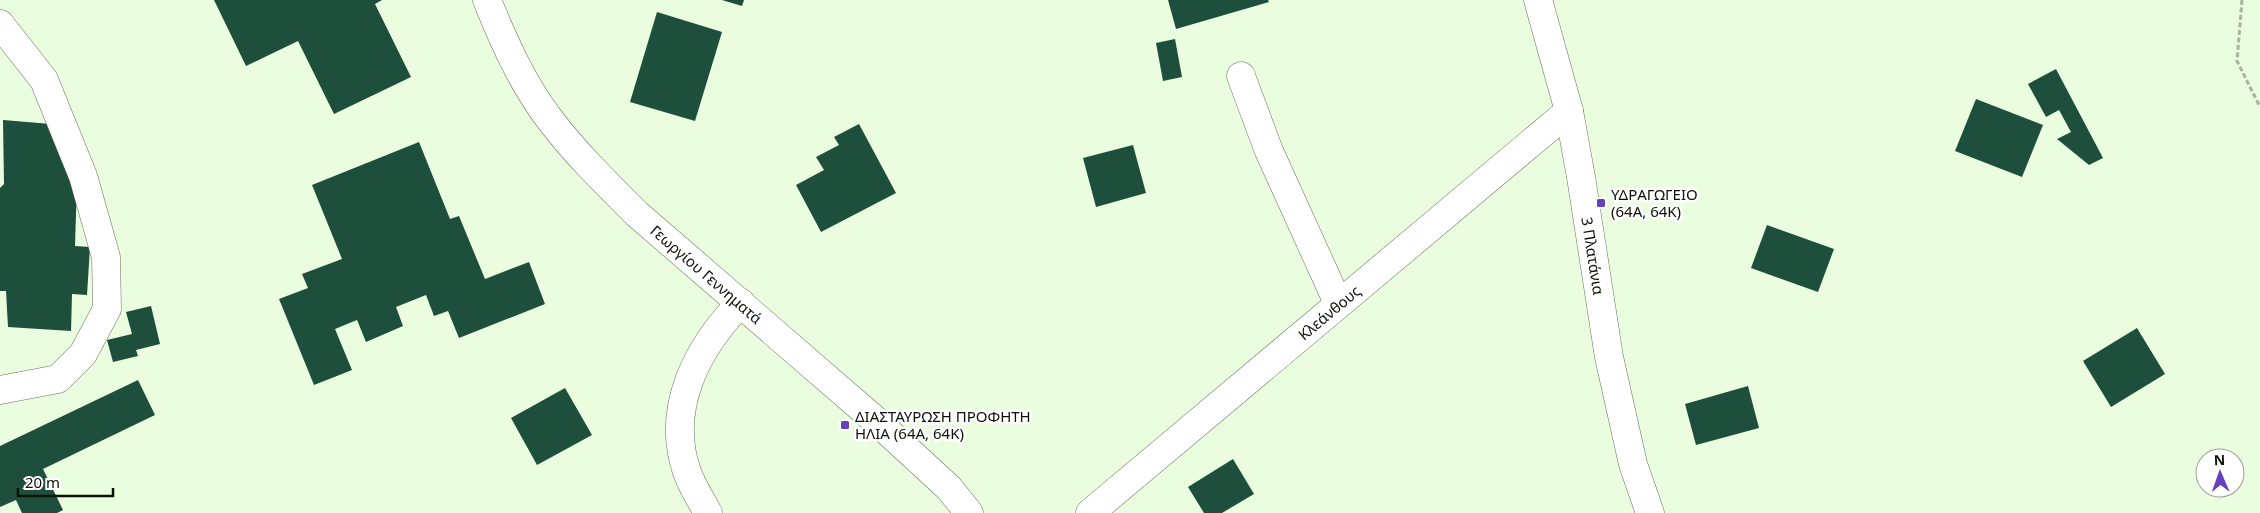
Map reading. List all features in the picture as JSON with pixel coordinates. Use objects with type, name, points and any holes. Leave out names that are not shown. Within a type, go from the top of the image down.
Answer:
[{"type":"street","name":"Γεωργίου Γεννηματά","points":[[487,0],[532,94],[557,128],[605,183],[637,214],[741,303],[943,482],[969,513]]},
{"type":"street","name":"3 Πλατάνια","points":[[1538,0],[1569,111],[1609,357],[1632,464],[1650,513]]},
{"type":"street","points":[[0,24],[44,80],[83,176],[106,258],[107,309],[83,354],[58,380],[0,390]]},
{"type":"street","points":[[1241,76],[1270,151],[1338,303]]},
{"type":"street","name":"Κλεάνθους","points":[[1090,513],[1569,111]]},
{"type":"street","points":[[708,513],[687,473],[680,421],[684,395],[693,370],[706,345],[722,323],[741,303]]},
{"type":"path","points":[[2242,0],[2237,61],[2260,107]]},
{"type":"building","points":[[214,0],[382,0],[375,4],[411,77],[334,114],[298,41],[246,66]]},
{"type":"building","points":[[722,0],[744,0],[742,6]]},
{"type":"building","points":[[1168,0],[1268,0],[1269,2],[1176,29]]},
{"type":"building","points":[[657,12],[722,32],[695,121],[630,102]]},
{"type":"building","points":[[1175,39],[1182,77],[1163,81],[1156,43]]},
{"type":"building","points":[[2056,69],[2103,158],[2089,165],[2057,139],[2071,132],[2059,110],[2046,117],[2028,84]]},
{"type":"building","points":[[1976,99],[2043,125],[2022,177],[1955,151]]},
{"type":"building","points":[[3,120],[51,124],[77,182],[75,246],[90,247],[87,295],[72,294],[71,331],[8,327],[6,291],[0,291],[0,188],[4,184]]},
{"type":"building","points":[[859,124],[896,193],[821,232],[796,185],[824,170],[816,157],[839,145],[834,137]]},
{"type":"building","points":[[419,142],[450,219],[459,216],[485,279],[529,262],[545,304],[459,338],[448,311],[434,316],[426,295],[396,307],[403,326],[366,342],[357,320],[335,329],[352,370],[314,385],[279,299],[308,288],[302,274],[342,259],[312,185]]},
{"type":"building","points":[[1133,145],[1146,193],[1096,207],[1083,158]]},
{"type":"building","points":[[1767,225],[1834,249],[1818,292],[1751,268]]},
{"type":"building","points":[[151,306],[160,344],[136,350],[138,356],[113,362],[107,340],[132,334],[126,312]]},
{"type":"building","points":[[2137,328],[2165,374],[2111,407],[2083,361]]},
{"type":"building","points":[[138,380],[155,415],[43,469],[63,510],[57,513],[22,513],[16,500],[0,507],[0,446]]},
{"type":"building","points":[[1748,386],[1759,428],[1696,445],[1685,404]]},
{"type":"building","points":[[565,388],[592,435],[537,465],[511,418]]},
{"type":"building","points":[[1233,459],[1254,494],[1222,513],[1204,513],[1188,487]]},
{"type":"place","name":"ΥΔΡΑΓΩΓΕΙΟ (64Α, 64Κ)","points":[[1601,203]]},
{"type":"place","name":"ΔΙΑΣΤΑΥΡΩΣΗ ΠΡΟΦΗΤΗ ΗΛΙΑ (64Α, 64Κ)","points":[[845,425]]}]
